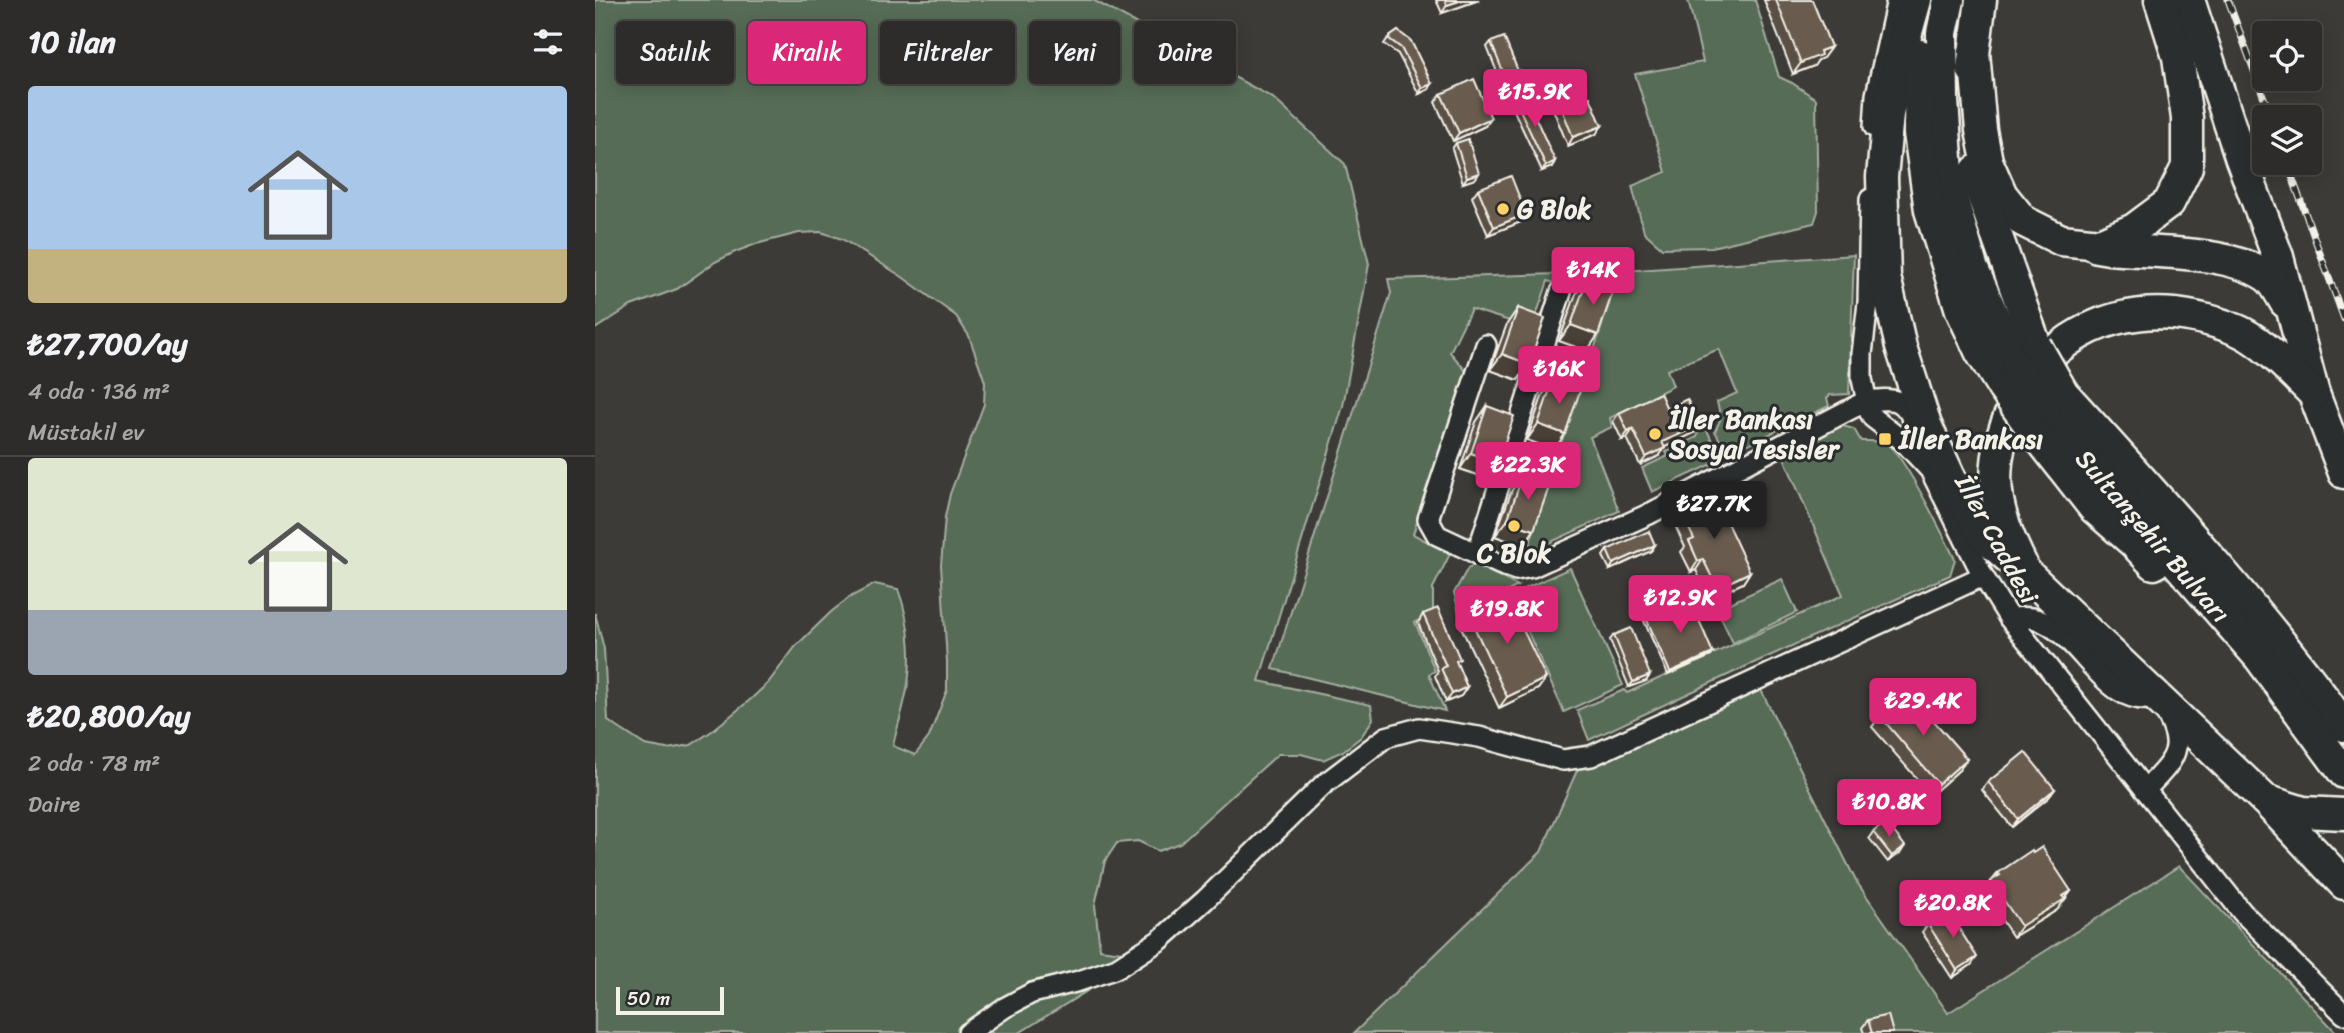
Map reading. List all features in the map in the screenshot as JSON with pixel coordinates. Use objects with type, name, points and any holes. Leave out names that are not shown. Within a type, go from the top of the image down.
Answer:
[{"type":"highway","points":[[1916,0],[1888,114],[1881,177],[1885,277],[1901,347],[1926,425],[1954,486],[1986,538],[2265,800],[2344,884]]},
{"type":"highway","name":"Sultanşehir Bulvarı","points":[[1949,0],[1942,33],[1949,187],[1972,267],[2018,367],[2047,412],[2202,546],[2344,726]]},
{"type":"highway","name":"Sultanşehir Bulvarı","points":[[1981,0],[1970,81],[1977,180],[2018,367]]},
{"type":"highway","points":[[1974,52],[1981,130],[1987,161],[2002,195],[2023,221],[2060,240],[2100,244],[2134,229],[2169,203],[2187,167],[2187,118],[2178,57],[2160,0]]},
{"type":"highway","points":[[2189,0],[2241,159],[2278,257],[2314,394],[2344,473]]},
{"type":"highway","points":[[1920,55],[1919,133],[1930,210],[1961,310],[1980,351],[2018,367],[2047,412],[2094,509],[2133,542],[2223,632],[2294,707],[2344,773]]},
{"type":"highway","points":[[2070,241],[2109,249],[2200,255],[2238,264],[2267,276],[2293,314]]},
{"type":"highway","points":[[2026,573],[2012,545],[1998,500],[1997,456],[2006,420],[2032,371],[2067,340],[2099,323],[2136,313],[2185,314],[2239,331],[2281,362],[2314,394]]},
{"type":"highway","points":[[2265,800],[2303,812],[2344,814]]},
{"type":"street","points":[[1866,401],[1862,379],[1862,354],[1868,303],[1868,221],[1876,95],[1897,0]]},
{"type":"street","points":[[1477,554],[1561,292]]},
{"type":"street","points":[[1486,345],[1428,519],[1437,535],[1516,570],[1532,567],[1649,514],[1866,401],[1902,402],[1915,424],[1930,470]]},
{"type":"street","name":"İller Caddesi","points":[[1866,401],[1873,418],[1903,441],[1930,470],[1983,576],[2009,618],[2242,912],[2344,1014]]},
{"type":"street","points":[[968,1033],[1032,992],[1079,981],[1117,968],[1160,940],[1323,785],[1386,737],[1419,728],[1479,737],[1563,760],[1591,756],[1983,576]]},
{"type":"street","points":[[2009,618],[2037,619],[2059,631],[2125,696],[2146,700],[2158,698],[2169,717],[2177,750],[2164,771],[2145,790]]},
{"type":"green space","points":[[595,0],[1093,0],[1134,22],[1134,84],[1236,84],[1236,78],[1273,98],[1345,164],[1369,264],[1343,406],[1259,681],[1371,705],[1373,719],[1361,737],[1343,751],[1323,760],[1301,754],[1278,754],[1180,843],[1158,851],[1138,841],[1117,843],[1105,861],[1095,905],[1100,949],[1145,955],[1019,1033],[595,1033],[595,613],[604,649],[608,721],[645,745],[667,749],[691,745],[751,699],[768,683],[796,646],[850,597],[875,584],[898,589],[906,616],[910,660],[907,689],[893,746],[915,755],[929,737],[947,690],[941,565],[945,517],[950,494],[984,404],[985,382],[969,336],[956,316],[901,276],[842,239],[821,232],[799,233],[735,252],[715,262],[677,289],[631,306],[595,329]]},
{"type":"green space","points":[[1688,0],[1755,0],[1779,77],[1816,99],[1818,211],[1814,223],[1712,247],[1662,248],[1644,232],[1632,186],[1666,172],[1635,74],[1703,62]]},
{"type":"green space","points":[[1854,255],[1849,394],[1830,395],[1827,398],[1829,406],[1727,454],[1715,431],[1721,418],[1717,402],[1737,393],[1719,349],[1667,370],[1673,386],[1610,418],[1612,427],[1590,437],[1619,511],[1527,553],[1544,497],[1525,487],[1539,449],[1557,455],[1576,399],[1557,391],[1571,349],[1592,356],[1610,301],[1548,281],[1532,328],[1471,309],[1450,352],[1467,372],[1413,534],[1450,554],[1433,588],[1433,614],[1415,622],[1435,671],[1429,674],[1445,711],[1273,669],[1391,293],[1388,279],[1594,273]]},
{"type":"green space","points":[[1839,425],[1854,429],[1861,441],[1888,445],[1904,464],[1955,559],[1950,575],[1589,740],[1577,710],[1624,690],[1627,693],[1843,595],[1782,453]]},
{"type":"green space","points":[[1706,428],[1721,460],[1652,492],[1642,468],[1668,456],[1666,452],[1697,437],[1699,432]]},
{"type":"green space","points":[[1475,564],[1518,586],[1460,616],[1454,593],[1468,568]]},
{"type":"green space","points":[[1570,568],[1623,685],[1564,712],[1511,595]]},
{"type":"green space","points":[[1782,579],[1797,612],[1733,643],[1717,609]]},
{"type":"green space","points":[[1752,672],[1856,881],[1948,1013],[2179,866],[2337,1033],[1354,1033],[1541,852],[1586,750]]},
{"type":"building","points":[[1445,0],[1462,0],[1447,5]]},
{"type":"building","points":[[1776,0],[1812,0],[1831,47],[1820,51],[1821,55],[1801,63]]},
{"type":"building","points":[[1398,31],[1411,41],[1432,84],[1422,88],[1401,48],[1388,38]]},
{"type":"building","points":[[1504,37],[1518,71],[1505,77],[1491,42]]},
{"type":"building","points":[[1474,79],[1491,118],[1459,133],[1441,94]]},
{"type":"building","points":[[1524,92],[1555,161],[1546,166],[1514,97]]},
{"type":"building","points":[[1587,95],[1602,126],[1573,137],[1560,104]]},
{"type":"building","points":[[1468,139],[1479,173],[1467,177],[1456,143]]},
{"type":"building","name":"G Blok","points":[[1511,176],[1526,214],[1494,227],[1478,189]]},
{"type":"building","points":[[1587,279],[1614,288],[1598,335],[1571,325]]},
{"type":"building","points":[[1518,308],[1545,318],[1529,364],[1502,354]]},
{"type":"building","points":[[1554,378],[1581,388],[1565,434],[1538,424]]},
{"type":"building","name":"İller Bankası Sosyal Tesisler","points":[[1660,393],[1667,409],[1687,399],[1700,425],[1662,442],[1665,448],[1646,457],[1633,429],[1628,432],[1619,413]]},
{"type":"building","points":[[1487,406],[1514,416],[1498,462],[1471,453]]},
{"type":"building","points":[[1523,474],[1550,484],[1534,530],[1507,521]]},
{"type":"building","points":[[1713,493],[1750,572],[1717,588],[1703,559],[1698,561],[1689,541],[1694,539],[1679,508]]},
{"type":"building","points":[[1649,531],[1655,545],[1613,564],[1607,550]]},
{"type":"building","points":[[1507,596],[1546,678],[1507,697],[1468,614]]},
{"type":"building","points":[[1690,599],[1713,653],[1670,672],[1646,618]]},
{"type":"building","points":[[1438,608],[1460,659],[1456,661],[1467,687],[1452,694],[1441,668],[1446,666],[1423,614]]},
{"type":"building","points":[[1631,628],[1650,675],[1633,682],[1614,635]]},
{"type":"building","points":[[1908,691],[1967,759],[1938,784],[1880,716]]},
{"type":"building","points":[[2025,752],[2055,789],[2018,819],[1988,782]]},
{"type":"building","points":[[1886,822],[1905,846],[1892,856],[1873,832]]},
{"type":"building","points":[[2042,847],[2071,891],[2063,896],[2065,899],[2021,926],[1991,881],[2000,875],[1998,873],[2032,850],[2033,853]]},
{"type":"building","points":[[1948,911],[1977,957],[1957,970],[1928,924]]},
{"type":"building","points":[[1888,1015],[1893,1033],[1872,1033],[1868,1020]]},
{"type":"railway","points":[[2228,0],[2267,105]]},
{"type":"railway","points":[[2291,175],[2344,319]]},
{"type":"place","name":"G Blok","points":[[1503,209]]},
{"type":"place","name":"İller Bankası Sosyal Tesisler","points":[[1655,434]]},
{"type":"place","name":"İller Bankası","points":[[1885,439]]},
{"type":"place","name":"C Blok","points":[[1514,526]]}]
